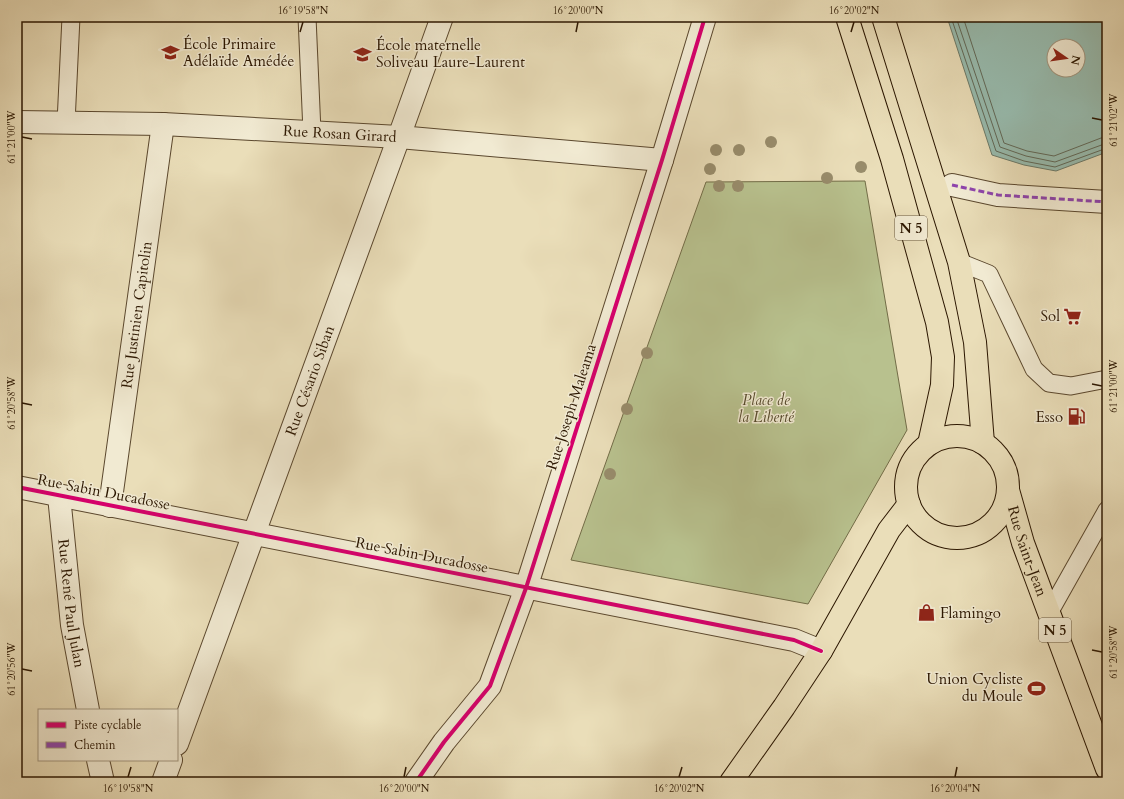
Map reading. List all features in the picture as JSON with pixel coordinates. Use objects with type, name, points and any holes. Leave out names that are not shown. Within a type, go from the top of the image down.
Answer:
[{"type":"main road","name":"N 5","points":[[847,17],[893,165],[937,322],[942,357],[942,385],[929,444]]},
{"type":"main road","name":"N 5","points":[[883,17],[959,262],[975,342],[983,443]]},
{"type":"main road","name":"N 5","points":[[956,436],[970,438],[983,443],[994,451],[1002,463],[1007,476],[1008,490],[1004,506],[995,522],[981,533],[964,538],[947,538],[931,531],[918,520],[909,504],[906,487],[909,471],[917,456],[929,444],[942,438],[956,436]]},
{"type":"main road","name":"Rue Saint-Jean","points":[[1008,490],[1023,543],[1048,614],[1107,769]]},
{"type":"main road","points":[[731,782],[784,707],[821,651],[889,530],[909,504]]},
{"type":"street","name":"Rue Césario Siban","points":[[178,741],[442,17]]},
{"type":"street","name":"Rue Joseph Maleama","points":[[416,782],[444,742],[490,686],[526,588],[706,17]]},
{"type":"street","name":"Rue Rosan Girard","points":[[17,122],[163,124],[399,137],[662,160]]},
{"type":"street","name":"Rue Justinien Capitolin","points":[[110,506],[163,124]]},
{"type":"street","points":[[952,185],[998,195],[1107,202]]},
{"type":"street","name":"Rue Sabin Ducadosse","points":[[17,487],[253,535],[794,640],[821,651]]},
{"type":"street","name":"Rue René Paul Julan","points":[[59,496],[72,626],[88,709]]},
{"type":"street","points":[[98,761],[103,782]]},
{"type":"street","points":[[163,782],[171,761]]},
{"type":"lane","points":[[66,123],[71,17]]},
{"type":"lane","points":[[307,17],[312,132]]},
{"type":"lane","points":[[959,262],[989,274],[1034,369],[1049,383],[1071,386],[1107,379]]},
{"type":"lane","points":[[1048,614],[1107,510]]},
{"type":"green space","name":"Place de la Liberté","points":[[865,181],[907,430],[808,604],[571,560],[706,182]]},
{"type":"water","points":[[947,17],[1107,17],[1107,152],[1056,171],[1024,165],[992,155]]},
{"type":"marked path","points":[[952,185],[998,195],[1107,202]]},
{"type":"cycle path","points":[[416,782],[444,742],[490,686],[526,588],[662,160],[705,17]]},
{"type":"cycle path","points":[[17,487],[794,640],[821,651]]},
{"type":"place","name":"École Primaire Adélaïde Amédée","points":[[170,53]]},
{"type":"place","name":"École maternelle Soliveau Laure-Laurent","points":[[363,54]]},
{"type":"place","name":"Sol","points":[[1073,316]]},
{"type":"place","name":"Esso","points":[[1076,417]]},
{"type":"place","name":"Flamingo","points":[[927,613]]},
{"type":"place","name":"Union Cycliste du Moule","points":[[1036,688]]}]
